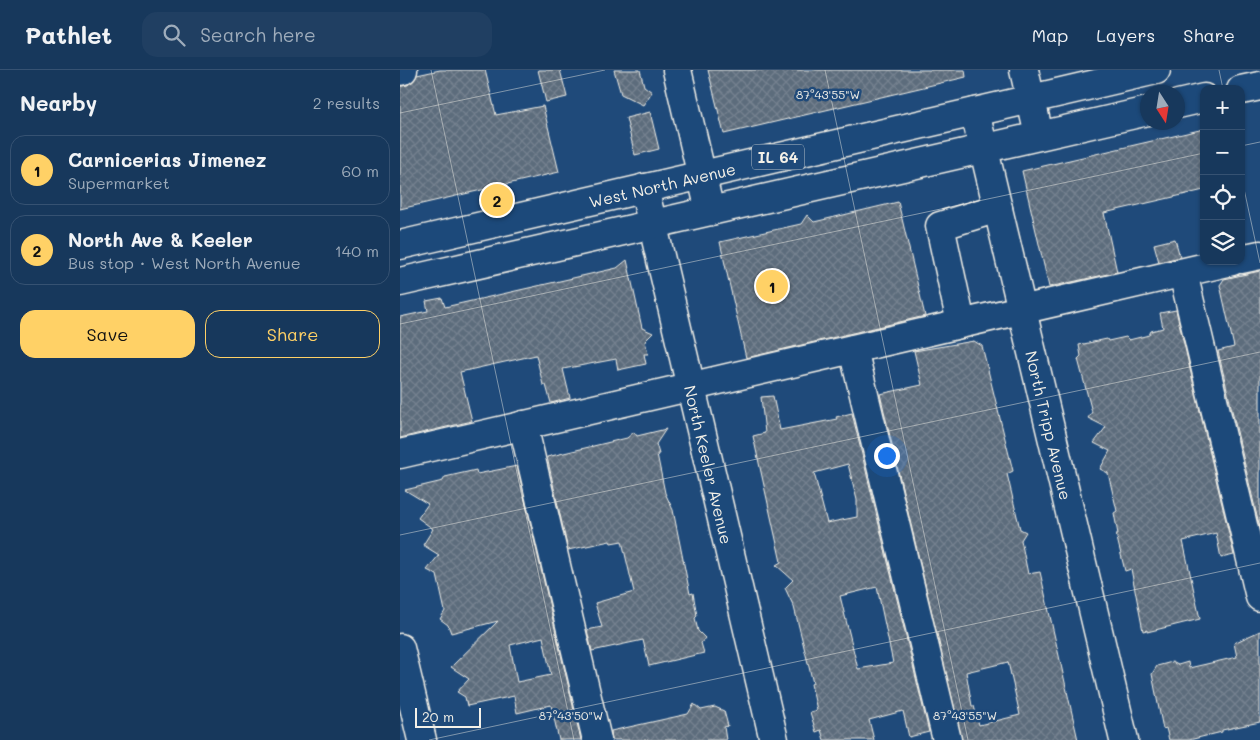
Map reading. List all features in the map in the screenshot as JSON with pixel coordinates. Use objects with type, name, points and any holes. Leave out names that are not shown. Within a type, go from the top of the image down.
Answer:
[{"type":"main road","points":[[677,70],[710,211]]},
{"type":"main road","points":[[1024,70],[1039,135]]},
{"type":"main road","name":"West North Avenue","points":[[400,245],[1156,70]]},
{"type":"main road","points":[[1245,89],[1260,86]]},
{"type":"main road","points":[[1185,102],[1200,99]]},
{"type":"main road","name":"North Tripp Avenue","points":[[975,112],[1124,740]]},
{"type":"main road","name":"IL 64","points":[[400,282],[1140,113]]},
{"type":"main road","name":"North Keeler Avenue","points":[[644,188],[774,740]]},
{"type":"main road","points":[[961,324],[940,226],[998,208]]},
{"type":"main road","points":[[1245,258],[1260,255]]},
{"type":"main road","points":[[400,454],[1214,265]]},
{"type":"main road","points":[[1183,272],[1260,597]]},
{"type":"main road","points":[[853,349],[947,740]]},
{"type":"main road","points":[[523,425],[597,740]]},
{"type":"main road","points":[[400,648],[422,740]]},
{"type":"building","points":[[440,70],[485,70],[496,115],[543,106],[559,172],[400,209],[400,86],[408,85],[417,75]]},
{"type":"building","points":[[538,70],[560,70],[567,97],[546,102]]},
{"type":"building","points":[[614,70],[640,70],[644,86],[652,92],[643,105],[621,94]]},
{"type":"building","points":[[708,70],[965,70],[966,77],[724,134]]},
{"type":"building","points":[[650,112],[659,149],[635,155],[626,118]]},
{"type":"building","points":[[1200,130],[1200,191],[1104,213],[1117,272],[1049,287],[1022,171]]},
{"type":"building","points":[[898,202],[925,316],[746,358],[720,242],[801,224],[807,215],[814,222]]},
{"type":"building","points":[[1175,239],[1180,257],[1159,262],[1154,244]]},
{"type":"building","points":[[627,260],[642,328],[653,333],[645,341],[648,354],[644,354],[646,364],[618,370],[616,359],[563,369],[570,398],[551,403],[546,385],[543,385],[536,355],[460,372],[472,421],[400,438],[400,317],[428,311],[426,301],[442,298],[445,307],[617,268]]},
{"type":"building","points":[[1260,271],[1260,529],[1218,351],[1234,347],[1220,285],[1224,279]]},
{"type":"building","points":[[1176,310],[1234,555],[1221,558],[1216,533],[1183,541],[1200,619],[1147,632],[1147,630],[1143,631],[1131,569],[1125,571],[1116,534],[1118,534],[1114,513],[1117,511],[1108,473],[1100,469],[1110,451],[1094,443],[1106,427],[1088,418],[1092,412],[1078,359],[1081,356],[1079,345],[1126,337],[1129,340],[1149,335],[1151,331],[1163,328],[1160,313]]},
{"type":"building","points":[[974,341],[982,346],[1013,471],[1007,474],[1020,529],[1026,532],[1021,540],[1028,574],[1040,572],[1078,740],[962,740],[880,394],[922,385],[914,351]],"holes":[[[1008,662],[1020,715],[979,725],[974,706],[972,706],[966,672]]]},
{"type":"building","points":[[773,396],[780,430],[837,419],[836,417],[852,413],[929,732],[909,737],[903,711],[869,720],[874,740],[824,740],[821,730],[816,732],[810,712],[817,710],[811,684],[813,683],[794,607],[785,588],[793,580],[776,565],[781,562],[753,436],[765,433],[761,397]],"holes":[[[848,464],[857,500],[857,517],[827,523],[814,473]],[[877,587],[893,663],[858,669],[840,596]]]},
{"type":"building","points":[[666,429],[656,444],[659,454],[657,454],[665,493],[673,510],[690,594],[693,593],[698,631],[705,638],[701,643],[704,653],[649,666],[643,640],[592,651],[587,630],[602,627],[595,603],[634,592],[622,541],[611,543],[610,541],[568,550],[547,457],[627,438],[634,432],[637,436]]},
{"type":"building","points":[[517,466],[581,740],[559,740],[551,705],[517,713],[514,696],[467,706],[465,697],[457,692],[469,679],[451,667],[498,621],[451,633],[448,625],[440,619],[445,611],[437,575],[427,570],[439,555],[423,545],[433,529],[418,518],[428,504],[405,490],[443,481],[445,477],[476,470],[477,474]],"holes":[[[543,637],[551,675],[517,682],[510,645]]]},
{"type":"building","points":[[1260,631],[1260,722],[1222,730],[1222,732],[1189,740],[1169,740],[1166,728],[1163,729],[1152,674],[1157,666],[1172,662],[1178,665],[1188,662],[1189,668],[1237,657],[1234,643]]},
{"type":"building","points":[[694,704],[701,710],[715,707],[724,711],[728,726],[724,727],[726,740],[612,740],[611,731],[688,714]]},
{"type":"place","name":"North Ave & Keeler","points":[[497,200]]},
{"type":"place","name":"Carnicerias Jimenez","points":[[772,286]]}]
